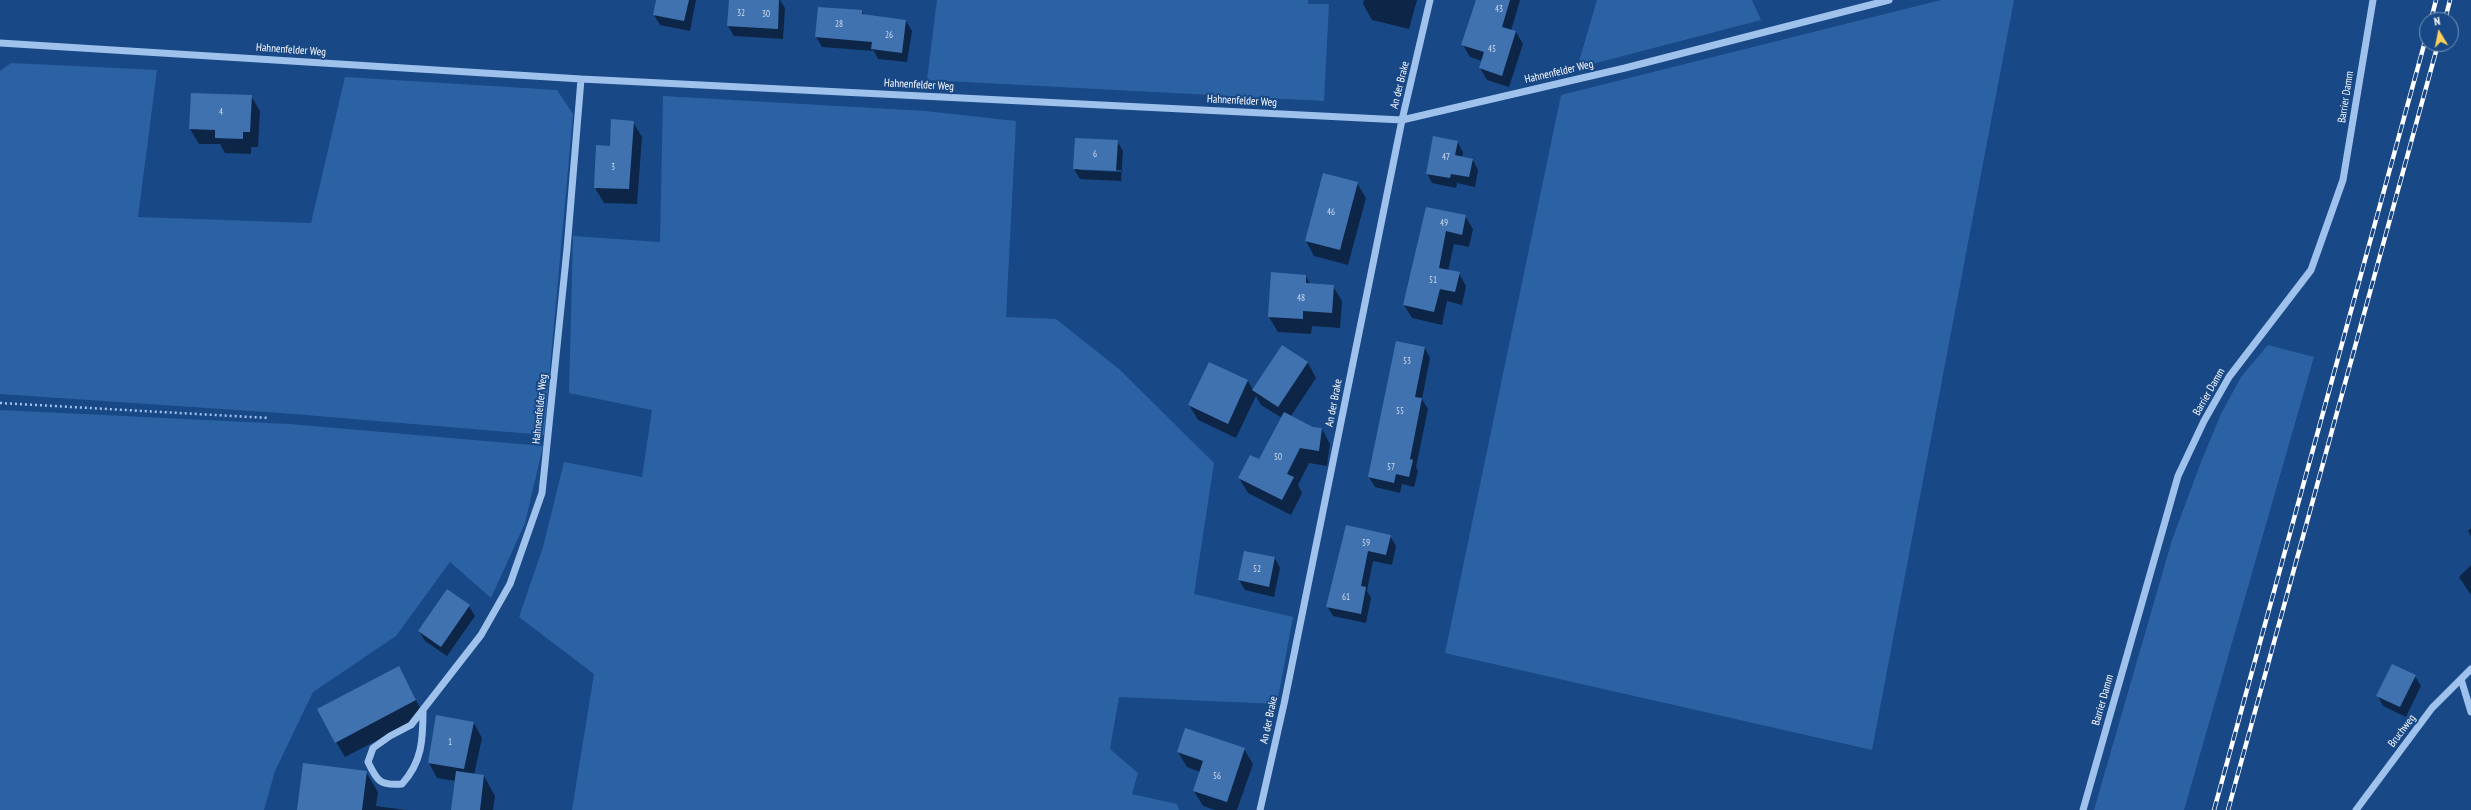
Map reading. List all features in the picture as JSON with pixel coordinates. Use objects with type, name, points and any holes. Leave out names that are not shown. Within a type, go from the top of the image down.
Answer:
[{"type":"street","name":"An der Brake","points":[[1260,810],[1284,704],[1402,120],[1430,0]]},
{"type":"street","name":"Hahnenfelder Weg","points":[[0,43],[581,79],[1402,120],[1625,68],[1889,0]]},
{"type":"street","name":"Barrier Damm","points":[[2083,810],[2178,476],[2204,421],[2229,377],[2311,270],[2343,180],[2373,0]]},
{"type":"street","name":"Hahnenfelder Weg","points":[[423,710],[423,743],[413,772],[402,784],[387,785],[376,778],[368,762],[373,748],[390,736],[411,726],[423,710],[481,635],[510,584],[542,493],[567,249],[581,79]]},
{"type":"street","name":"Bruchweg","points":[[2356,810],[2432,708],[2471,669]]},
{"type":"street","points":[[2461,679],[2471,712]]},
{"type":"path","points":[[0,403],[269,418]]},
{"type":"shaded area","points":[[937,0],[1308,0],[1308,4],[1329,4],[1324,101],[927,80]]},
{"type":"shaded area","points":[[1597,0],[1752,0],[1761,20],[1577,68]]},
{"type":"shaded area","points":[[1941,0],[2014,0],[1872,750],[1445,653],[1561,95]]},
{"type":"shaded area","points":[[11,63],[157,70],[138,217],[311,223],[345,77],[557,90],[573,114],[544,435],[281,413],[0,394],[0,71]]},
{"type":"shaded area","points":[[663,96],[925,111],[1016,121],[1006,317],[1056,319],[1119,369],[1214,463],[1194,594],[1293,617],[1277,704],[1119,697],[1110,749],[1138,773],[1132,794],[1177,804],[1179,810],[572,810],[594,674],[519,617],[543,547],[564,462],[642,477],[652,410],[569,393],[573,236],[660,242]]},
{"type":"shaded area","points":[[2268,345],[2314,357],[2184,810],[2094,810],[2172,540],[2201,462],[2221,414],[2241,377]]},
{"type":"shaded area","points":[[0,410],[289,424],[543,446],[525,523],[491,598],[450,562],[396,636],[313,692],[275,771],[264,810],[0,810]]},
{"type":"building","points":[[656,0],[689,0],[684,21],[653,15]]},
{"type":"building","points":[[729,0],[779,0],[778,29],[727,26]]},
{"type":"building","points":[[1476,0],[1510,0],[1502,27],[1516,31],[1502,76],[1479,68],[1484,52],[1461,45]]},
{"type":"building","points":[[818,7],[862,10],[862,14],[906,20],[902,53],[871,49],[872,42],[815,37]]},
{"type":"building","points":[[191,93],[252,95],[250,132],[243,132],[243,139],[215,138],[215,130],[189,129]]},
{"type":"building","points":[[611,119],[634,121],[629,189],[594,188],[596,145],[610,146]]},
{"type":"building","points":[[1433,136],[1458,141],[1455,155],[1473,159],[1469,177],[1451,174],[1450,178],[1426,174]]},
{"type":"building","points":[[1075,138],[1118,140],[1116,171],[1073,169]]},
{"type":"building","points":[[1323,173],[1358,182],[1340,250],[1305,241]]},
{"type":"building","points":[[1426,207],[1466,215],[1462,235],[1446,231],[1439,268],[1460,272],[1455,292],[1440,289],[1434,312],[1403,305]]},
{"type":"building","points":[[1271,272],[1306,275],[1306,283],[1334,285],[1332,313],[1303,311],[1303,319],[1268,317]]},
{"type":"building","points":[[1396,341],[1425,347],[1415,397],[1422,398],[1410,459],[1413,460],[1409,477],[1396,474],[1394,483],[1368,477]]},
{"type":"building","points":[[1282,345],[1308,362],[1278,407],[1252,390]]},
{"type":"building","points":[[1209,362],[1248,380],[1228,424],[1188,405]]},
{"type":"building","points":[[1284,412],[1313,427],[1322,428],[1319,451],[1300,448],[1287,474],[1294,477],[1282,500],[1238,478],[1250,455],[1259,459]]},
{"type":"building","points":[[1346,525],[1391,535],[1386,555],[1368,551],[1361,586],[1366,587],[1361,614],[1326,607]]},
{"type":"building","points":[[1244,551],[1275,557],[1269,587],[1238,580]]},
{"type":"building","points":[[447,589],[470,605],[441,647],[418,631]]},
{"type":"building","points":[[2392,664],[2416,675],[2400,707],[2376,696]]},
{"type":"building","points":[[399,666],[416,700],[335,743],[317,709]]},
{"type":"building","points":[[436,715],[474,722],[464,769],[428,763]]},
{"type":"building","points":[[1185,728],[1245,748],[1227,802],[1193,791],[1203,761],[1177,752]]},
{"type":"building","points":[[303,763],[367,771],[362,810],[297,810]]},
{"type":"building","points":[[456,771],[484,775],[480,810],[451,810]]},
{"type":"railway","points":[[2433,12],[2436,0]]},
{"type":"railway","points":[[2447,12],[2450,0]]},
{"type":"railway","points":[[2214,810],[2422,52]]},
{"type":"railway","points":[[2228,810],[2436,52]]}]
